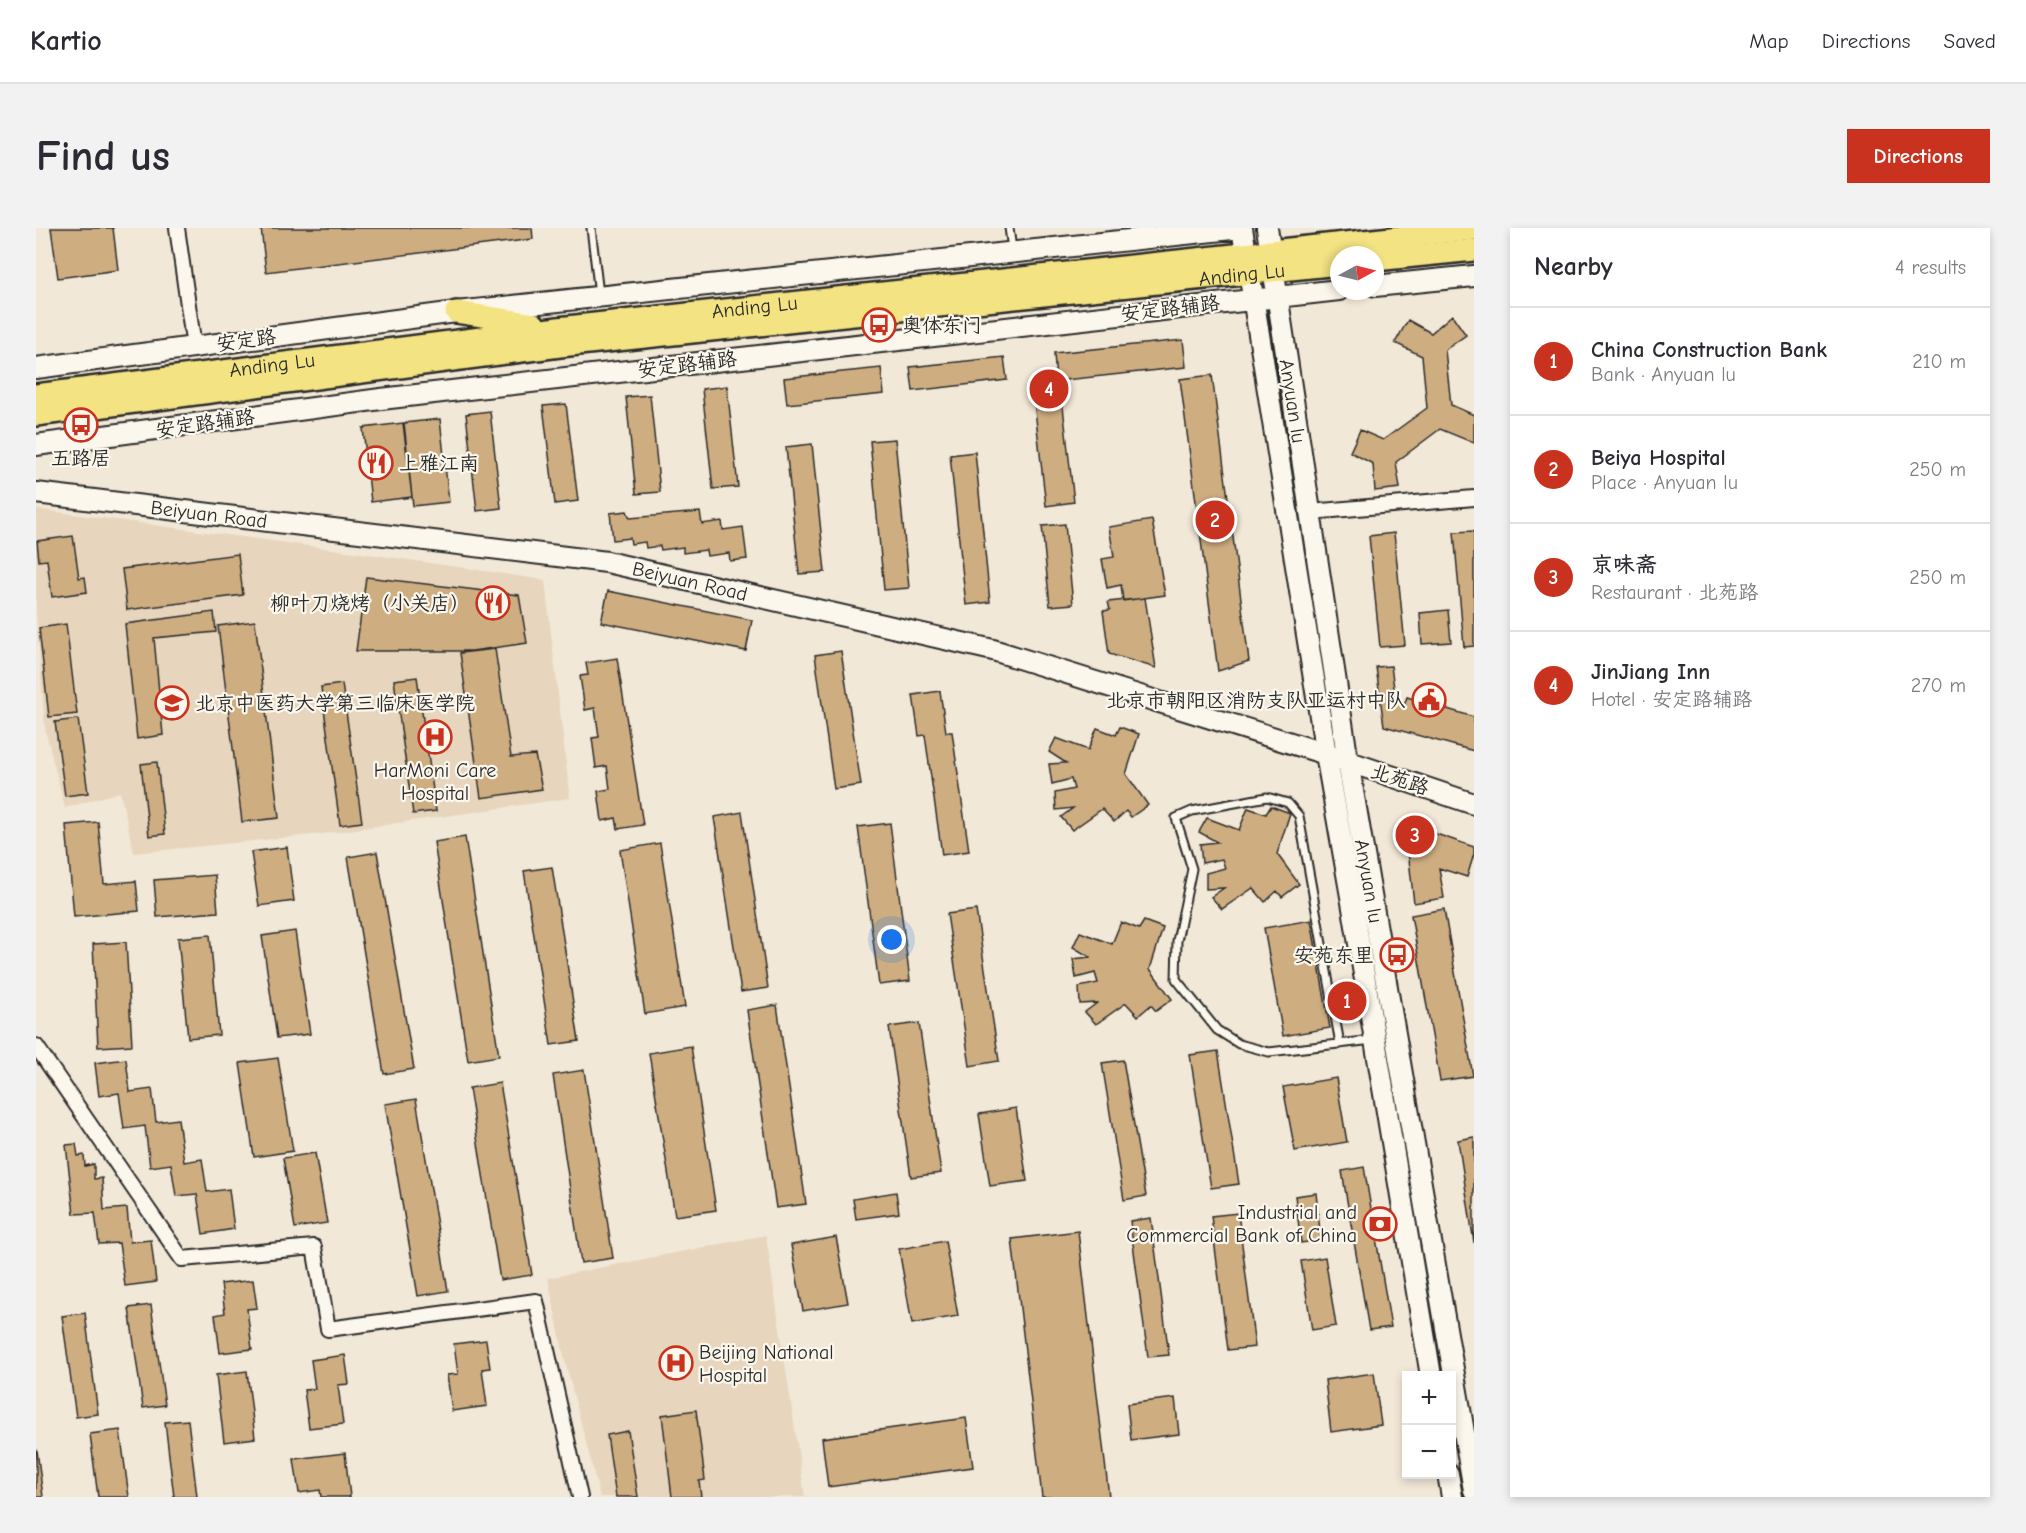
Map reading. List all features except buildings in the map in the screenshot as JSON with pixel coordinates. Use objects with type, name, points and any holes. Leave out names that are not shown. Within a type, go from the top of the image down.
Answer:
[{"type":"main road","name":"Anding Lu","points":[[36,415],[560,346],[1047,294],[1474,229]]},
{"type":"main road","points":[[1384,259],[1474,250]]},
{"type":"main road","name":"Anding Lu","points":[[1271,261],[1330,264]]},
{"type":"main road","name":"Anding Lu","points":[[36,395],[558,328],[1247,264]]},
{"type":"main road","points":[[456,312],[558,328]]},
{"type":"street","points":[[177,228],[194,347]]},
{"type":"street","points":[[456,312],[1241,228]]},
{"type":"street","name":"Anyuan lu","points":[[1241,228],[1326,754],[1430,1371]]},
{"type":"street","name":"Anyuan lu","points":[[1267,228],[1348,762],[1474,1490]]},
{"type":"street","points":[[1384,285],[1474,276]]},
{"type":"street","name":"安定路辅路","points":[[36,445],[381,399],[1330,291]]},
{"type":"street","points":[[1047,294],[1100,316]]},
{"type":"street","name":"安定路","points":[[36,368],[456,312]]},
{"type":"street","name":"Beiyuan Road","points":[[36,493],[607,562],[993,650],[1326,754]]},
{"type":"street","points":[[1310,512],[1474,498]]},
{"type":"street","name":"北苑路","points":[[1326,754],[1474,804]]},
{"type":"street","points":[[36,1046],[182,1259],[314,1247],[328,1329],[536,1301],[580,1497]]},
{"type":"street","points":[[1449,1479],[1452,1497]]},
{"type":"lane","points":[[591,228],[600,297]]},
{"type":"lane","points":[[1009,228],[1012,252]]},
{"type":"lane","points":[[1340,1044],[1299,816],[1288,803],[1267,797],[1192,811],[1176,818],[1192,869],[1177,941],[1176,979],[1217,1030],[1239,1044],[1269,1052],[1340,1044],[1375,1040]]},
{"type":"shaded area","points":[[36,509],[545,580],[570,798],[322,834],[134,853],[120,792],[65,808],[45,729],[36,610]]},
{"type":"shaded area","name":"Beijing National Hospital","points":[[766,1235],[805,1497],[600,1497],[564,1357],[548,1278]]},
{"type":"place","name":"奥体东门","points":[[879,325]]},
{"type":"place","name":"JinJiang Inn","points":[[1049,389]]},
{"type":"place","name":"五路居","points":[[81,425]]},
{"type":"place","name":"上雅江南","points":[[376,463]]},
{"type":"place","name":"Beiya Hospital","points":[[1215,520]]},
{"type":"place","name":"柳叶刀烧烤（小关店）","points":[[493,603]]},
{"type":"place","name":"北京市朝阳区消防支队亚运村中队","points":[[1429,700]]},
{"type":"place","name":"北京中医药大学第三临床医学院","points":[[172,703]]},
{"type":"place","name":"HarMoni Care Hospital","points":[[435,737]]},
{"type":"place","name":"京味斋","points":[[1415,835]]},
{"type":"place","name":"安苑东里","points":[[1397,955]]},
{"type":"place","name":"China Construction Bank","points":[[1347,1001]]},
{"type":"place","name":"Industrial and Commercial Bank of China","points":[[1380,1224]]},
{"type":"place","name":"Beijing National Hospital","points":[[676,1363]]}]
